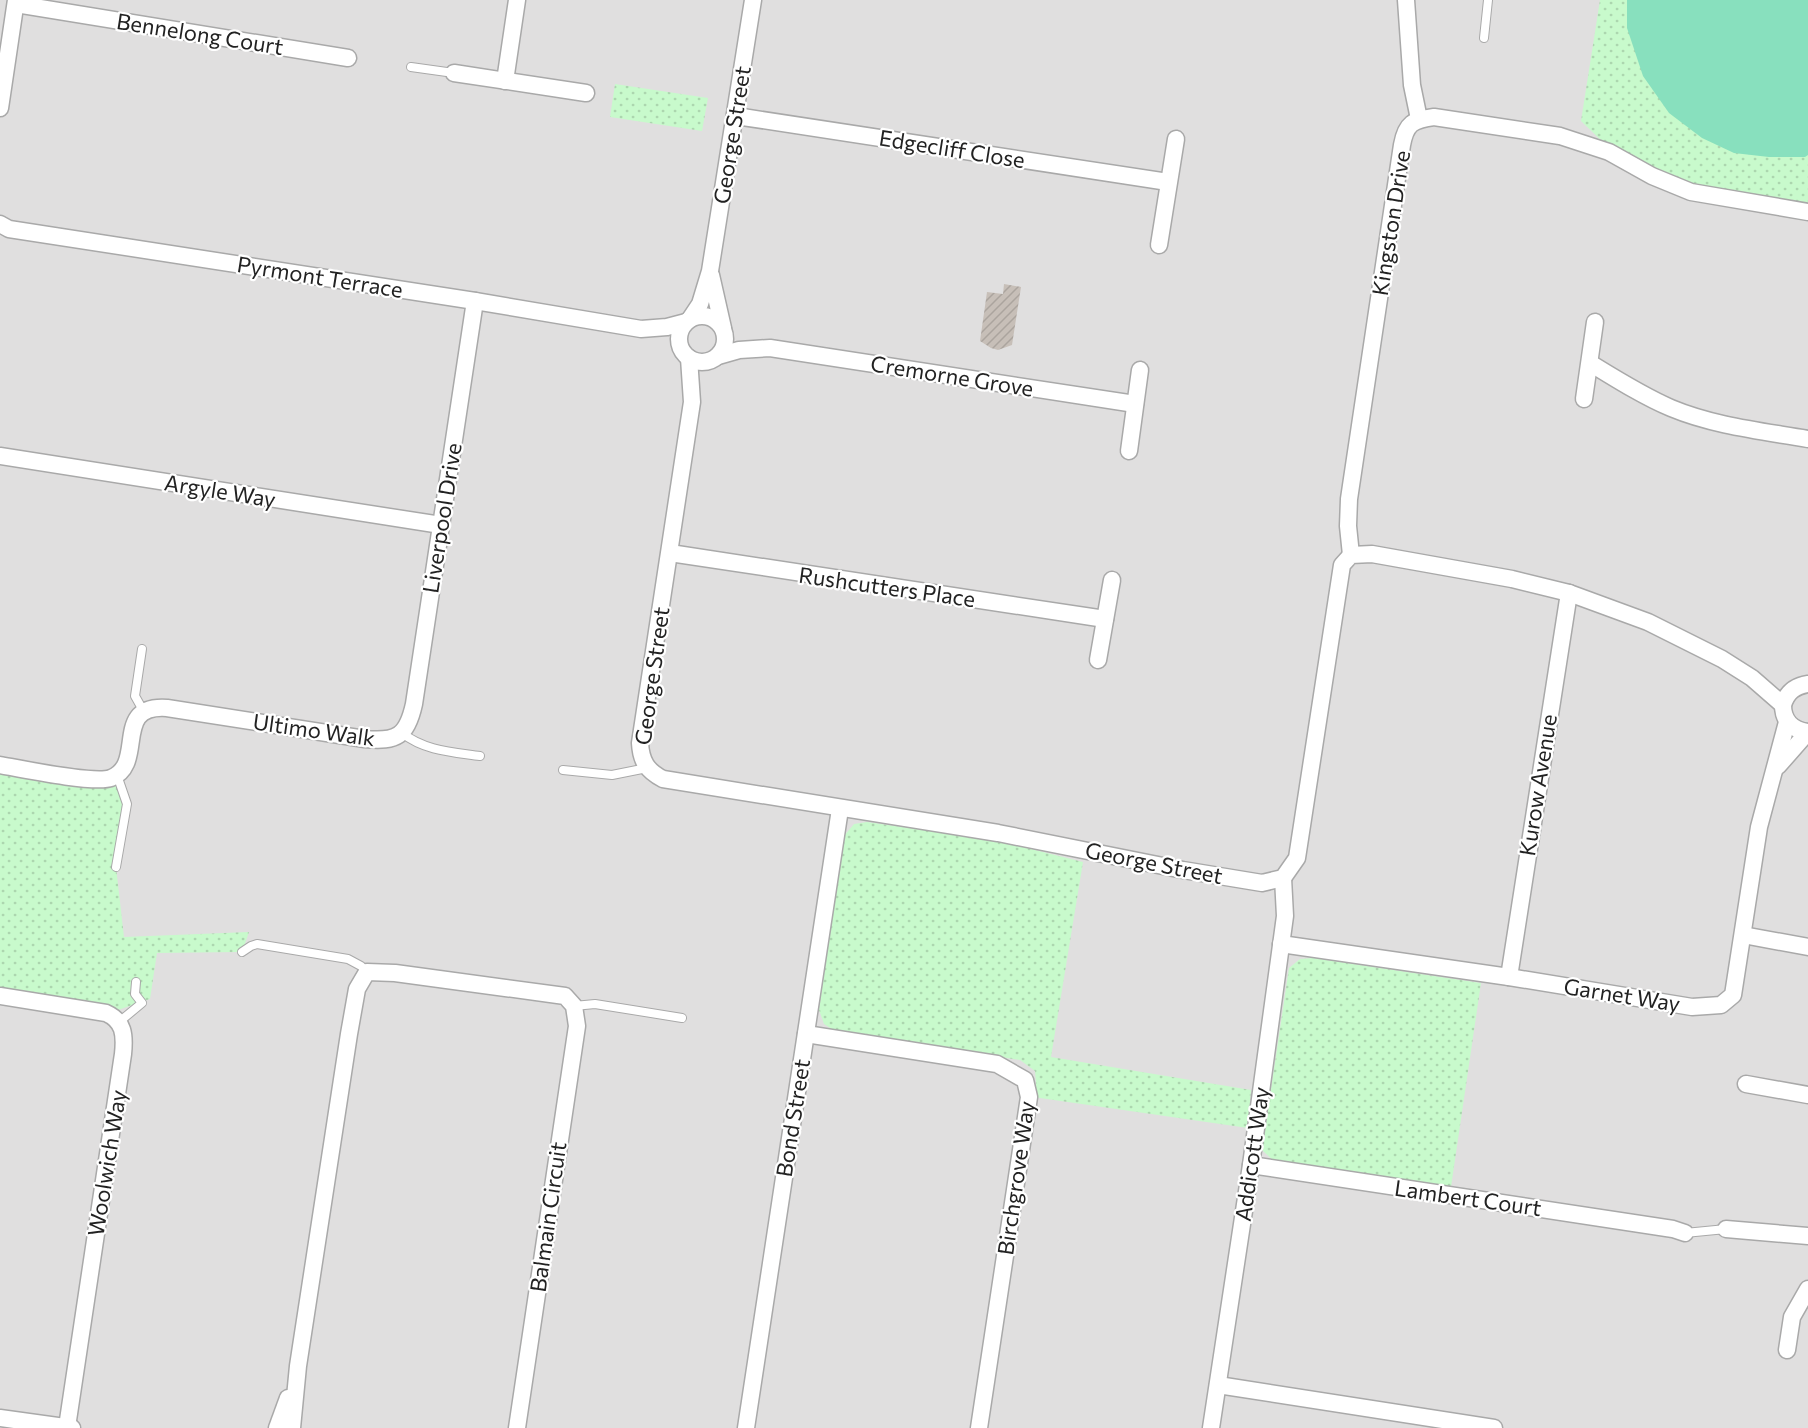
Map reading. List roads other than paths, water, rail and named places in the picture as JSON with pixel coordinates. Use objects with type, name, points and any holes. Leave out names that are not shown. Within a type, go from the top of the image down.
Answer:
[{"type":"street","points":[[505,81],[517,0]]},
{"type":"street","name":"George Street","points":[[688,321],[700,304],[710,271],[753,0]]},
{"type":"street","points":[[1406,0],[1412,86],[1419,119]]},
{"type":"street","points":[[0,108],[16,2]]},
{"type":"street","name":"Bennelong Court","points":[[16,2],[348,58]]},
{"type":"street","points":[[454,73],[586,93]]},
{"type":"street","name":"Edgecliff Close","points":[[736,116],[1168,182]]},
{"type":"street","name":"Kingston Drive","points":[[1352,555],[1348,526],[1349,499],[1402,145],[1404,133],[1411,123],[1419,119],[1434,117],[1560,136],[1609,152],[1652,176],[1691,192],[1808,212]]},
{"type":"street","points":[[1159,245],[1176,139]]},
{"type":"street","name":"Pyrmont Terrace","points":[[0,224],[19,231],[475,301],[641,329],[667,327],[688,321]]},
{"type":"street","name":"George Street","points":[[710,271],[724,330]]},
{"type":"street","name":"Liverpool Drive","points":[[402,733],[411,718],[414,704],[475,301]]},
{"type":"street","points":[[697,316],[712,318],[724,330],[725,345],[716,358],[701,362],[686,355],[679,337],[688,321],[697,316]]},
{"type":"street","points":[[1584,399],[1595,322]]},
{"type":"street","name":"Pyrmont Terrace","points":[[641,329],[667,341],[686,355]]},
{"type":"street","name":"Cremorne Grove","points":[[724,330],[770,348]]},
{"type":"street","name":"Cremorne Grove","points":[[716,358],[739,350],[770,348],[1135,404]]},
{"type":"street","name":"George Street","points":[[686,355],[692,402],[640,742],[643,761],[647,768],[663,779],[681,784],[998,833],[1183,870],[1262,882],[1283,878]]},
{"type":"street","name":"George Street","points":[[692,402],[716,358]]},
{"type":"street","points":[[1590,363],[1633,389],[1672,408],[1734,427],[1808,439]]},
{"type":"street","points":[[1129,450],[1140,370]]},
{"type":"street","name":"Argyle Way","points":[[0,456],[441,525]]},
{"type":"street","name":"Rushcutters Place","points":[[670,553],[1105,619]]},
{"type":"street","points":[[1283,878],[1297,858],[1342,565],[1352,555],[1372,554],[1512,579],[1569,593],[1648,622],[1722,659],[1752,678],[1799,689],[1787,722],[1793,728],[1808,732]]},
{"type":"street","points":[[1098,660],[1112,580]]},
{"type":"street","name":"Kurow Avenue","points":[[1509,977],[1569,593]]},
{"type":"street","name":"Ultimo Walk","points":[[144,712],[151,708],[167,708],[372,740],[390,739],[402,733]]},
{"type":"street","points":[[0,765],[90,779],[108,779],[117,775],[126,765],[134,724],[144,712]]},
{"type":"street","name":"Garnet Way","points":[[1281,944],[1509,977],[1692,1007],[1721,1005],[1733,995],[1759,827],[1787,722]]},
{"type":"street","name":"Garnet Way","points":[[1775,769],[1808,732]]},
{"type":"street","name":"Bond Street","points":[[746,1428],[840,809]]},
{"type":"street","name":"Addicott Way","points":[[1211,1428],[1251,1165],[1285,916],[1283,878]]},
{"type":"street","points":[[1743,935],[1808,947]]},
{"type":"street","points":[[292,1428],[298,1366],[349,1034],[357,989],[367,972],[395,973],[565,996],[574,1006]]},
{"type":"street","points":[[0,996],[106,1012],[119,1022]]},
{"type":"street","name":"Balmain Circuit","points":[[517,1428],[577,1026],[574,1006]]},
{"type":"street","name":"Woolwich Way","points":[[70,1428],[123,1054],[124,1041],[119,1022]]},
{"type":"street","name":"Birchgrove Way","points":[[806,1034],[997,1064],[1025,1080],[1029,1097],[979,1428]]},
{"type":"street","points":[[1746,1084],[1808,1095]]},
{"type":"street","name":"Lambert Court","points":[[1251,1165],[1661,1227],[1684,1233]]},
{"type":"street","points":[[1726,1229],[1808,1236]]},
{"type":"street","points":[[1787,1350],[1792,1317],[1808,1289]]},
{"type":"street","points":[[276,1428],[298,1366]]},
{"type":"street","points":[[1218,1385],[1494,1428]]},
{"type":"street","points":[[0,1418],[70,1428]]},
{"type":"lane","points":[[1484,38],[1488,0]]},
{"type":"lane","points":[[411,67],[454,73]]},
{"type":"lane","points":[[141,649],[135,696],[144,712]]},
{"type":"lane","name":"Ultimo Walk","points":[[402,733],[411,741],[429,748],[480,756]]},
{"type":"lane","points":[[563,770],[612,775],[647,768]]},
{"type":"lane","points":[[116,867],[127,804],[117,775]]},
{"type":"lane","points":[[242,951],[257,944],[340,957],[355,962],[367,972]]},
{"type":"lane","points":[[119,1022],[142,1003],[135,994],[136,982]]},
{"type":"lane","points":[[574,1006],[595,1004],[682,1018]]},
{"type":"lane","points":[[1684,1233],[1726,1229]]}]
